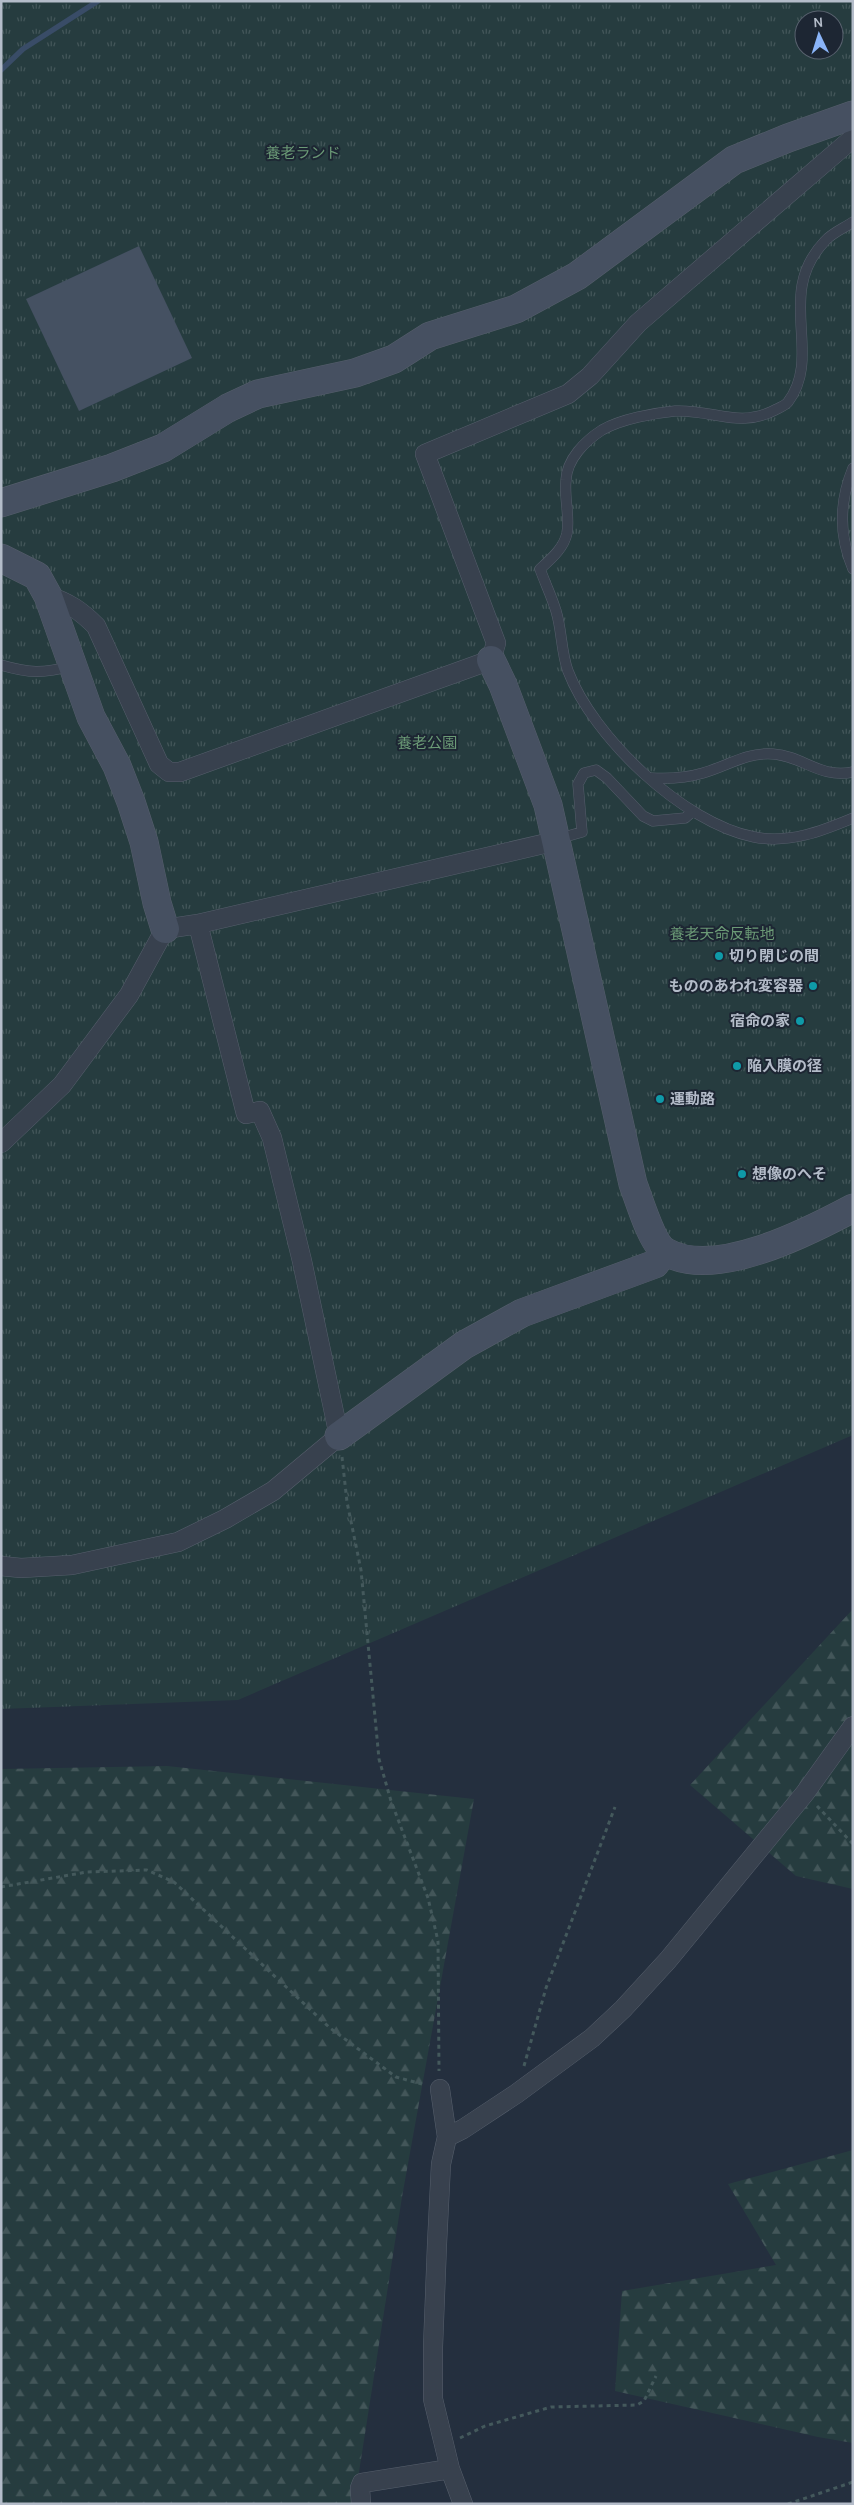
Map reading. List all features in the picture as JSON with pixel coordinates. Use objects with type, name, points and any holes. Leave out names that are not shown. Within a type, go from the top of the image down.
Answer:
[{"type":"street","points":[[1,503],[112,468],[163,448],[228,408],[258,394],[356,373],[394,359],[430,336],[516,309],[577,276],[734,160],[853,115]]},
{"type":"street","points":[[853,138],[638,323],[590,376],[568,394],[425,454],[496,643],[491,660],[503,685],[562,839],[633,1184],[648,1226],[664,1252],[690,1260],[724,1258],[769,1248],[804,1234],[853,1208]]},
{"type":"street","points":[[1,558],[37,576],[48,596],[71,666],[91,717],[117,766],[131,802],[144,842],[165,929],[129,995],[62,1084],[1,1143]]},
{"type":"street","points":[[48,596],[67,602],[84,614],[96,626],[159,764],[169,772],[180,772],[491,660]]},
{"type":"street","points":[[165,929],[198,924],[562,839]]},
{"type":"street","points":[[198,924],[218,1012],[234,1064],[246,1114],[260,1111],[272,1138],[302,1261],[339,1436]]},
{"type":"street","points":[[1,1566],[21,1568],[72,1565],[178,1542],[225,1519],[273,1491],[339,1436],[464,1345],[522,1313],[654,1264],[664,1252]]},
{"type":"street","points":[[447,2137],[463,2130],[516,2094],[592,2038],[623,2009],[668,1960],[806,1793],[853,1726]]},
{"type":"street","points":[[440,2088],[447,2137],[441,2164],[432,2346],[433,2399],[450,2469],[462,2504]]},
{"type":"street","points":[[362,2504],[360,2488],[362,2483],[450,2469]]},
{"type":"lane","points":[[853,222],[826,240],[809,262],[801,286],[799,313],[802,347],[801,374],[788,403],[764,416],[736,420],[700,412],[676,411],[644,415],[603,430],[575,454],[566,480],[567,534],[556,555],[540,569],[556,611],[568,670],[595,720],[626,756],[678,802],[723,826],[754,837],[790,838],[820,832],[853,818]]},
{"type":"lane","points":[[853,468],[841,519],[842,537],[853,569]]},
{"type":"lane","points":[[1,664],[28,672],[48,672],[71,666]]},
{"type":"lane","points":[[650,778],[671,779],[705,773],[742,757],[758,754],[790,758],[824,773],[842,774],[853,772]]},
{"type":"lane","points":[[562,839],[582,832],[578,784],[584,773],[596,770],[607,778],[643,816],[653,821],[685,818],[693,811]]},
{"type":"path","points":[[1,1887],[87,1872],[147,1870],[174,1882],[330,2028],[396,2077],[440,2088],[437,2048],[438,1942],[428,1898],[391,1801],[379,1759],[361,1570],[347,1502],[339,1436]]},
{"type":"path","points":[[806,1793],[853,1844]]},
{"type":"path","points":[[516,2094],[546,1988],[615,1807]]},
{"type":"path","points":[[444,2445],[485,2426],[551,2407],[637,2405],[644,2401],[656,2376]]},
{"type":"path","points":[[788,2504],[853,2482]]},
{"type":"green space","name":"養老公園","points":[[1,1],[853,1],[853,1435],[238,1700],[1,1709]]},
{"type":"green space","points":[[853,1609],[853,1889],[796,1876],[690,1785]]},
{"type":"green space","points":[[167,1766],[474,1799],[402,2197],[354,2504],[1,2504],[1,1769]]},
{"type":"green space","points":[[853,2150],[853,2443],[818,2437],[615,2391],[622,2291],[776,2265],[728,2184]]},
{"type":"building","points":[[139,246],[192,358],[79,411],[26,299]]},
{"type":"waterway","points":[[1,70],[23,49],[98,1]]},
{"type":"place","name":"切り閉じの間","points":[[719,956]]},
{"type":"place","name":"もののあわれ変容器","points":[[813,986]]},
{"type":"place","name":"宿命の家","points":[[800,1021]]},
{"type":"place","name":"陥入膜の径","points":[[737,1066]]},
{"type":"place","name":"運動路","points":[[660,1099]]},
{"type":"place","name":"想像のへそ","points":[[742,1174]]},
{"type":"park label","name":"養老ランド","points":[[303,153]]},
{"type":"park label","name":"養老天命反転地","points":[[722,934]]}]
